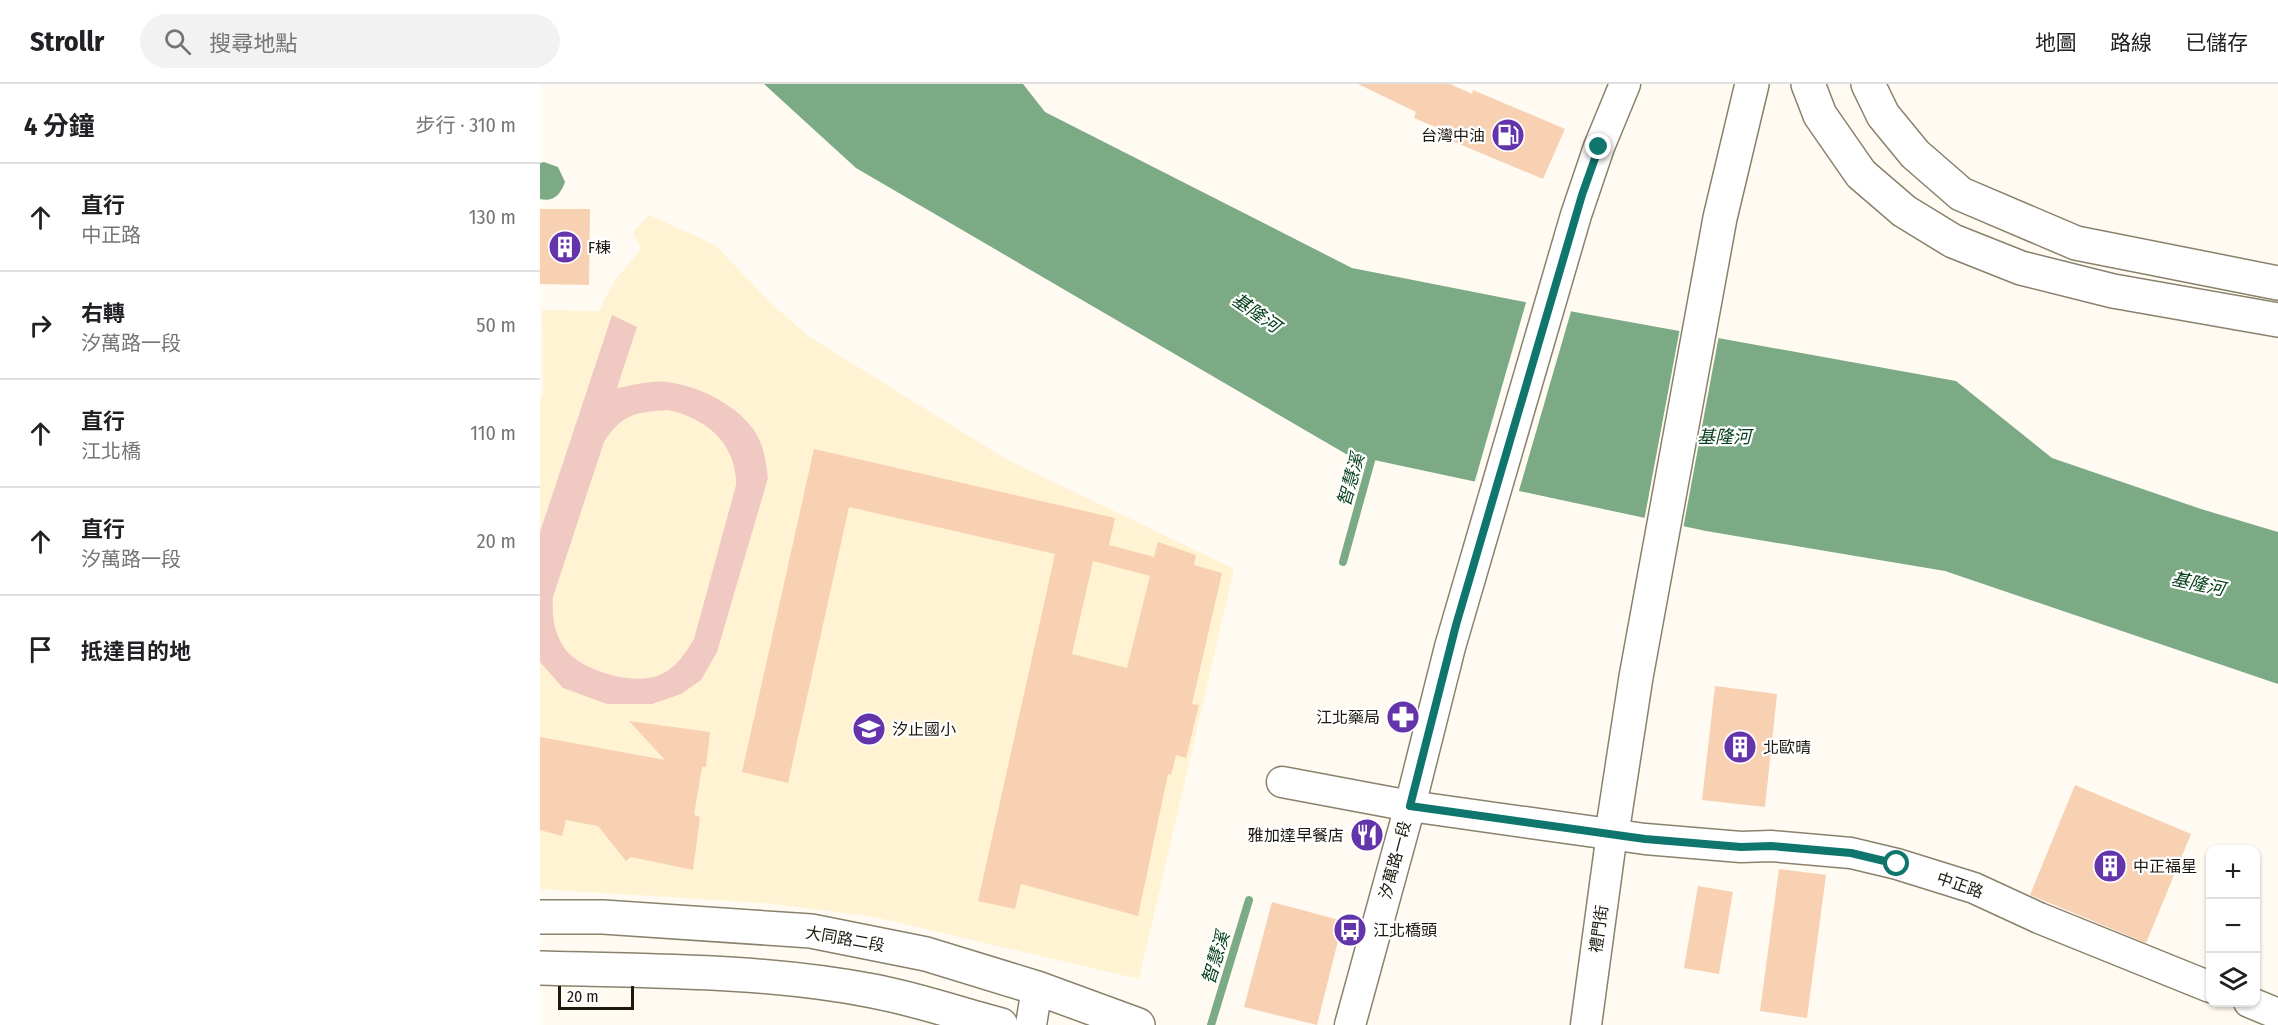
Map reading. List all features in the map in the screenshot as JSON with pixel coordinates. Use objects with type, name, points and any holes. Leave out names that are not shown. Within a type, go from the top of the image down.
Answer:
[{"type":"main road","points":[[1612,833],[1636,677],[1720,218],[1752,84]]},
{"type":"main road","points":[[1808,84],[1820,115],[1862,174],[1904,211],[1953,241],[2021,268],[2113,291],[2278,320]]},
{"type":"main road","points":[[1868,84],[1883,115],[1915,154],[1961,194],[2076,243],[2278,283]]},
{"type":"main road","name":"大同路二段","points":[[540,917],[603,917],[811,931],[926,954],[1038,988],[1124,1020]]},
{"type":"main road","points":[[540,968],[720,973],[826,984],[874,991],[1001,1025]]},
{"type":"street","name":"汐萬路一段","points":[[1350,1025],[1410,806],[1456,625],[1576,215],[1599,147],[1625,84]]},
{"type":"street","name":"中正路","points":[[1282,782],[1410,806],[1645,839],[1851,853],[1897,864],[1974,888],[2039,918],[2206,985]]},
{"type":"street","name":"禮門街","points":[[1586,1025],[1612,833]]},
{"type":"street","points":[[1031,1025],[1038,988]]},
{"type":"street","points":[[2260,1007],[2278,1014]]},
{"type":"shaded area","name":"汐止國小","points":[[649,215],[715,245],[770,302],[808,336],[1006,459],[1234,569],[1139,979],[874,917],[766,903],[540,889],[542,310],[599,311],[615,280],[641,249],[633,232]]},
{"type":"shaded area","points":[[612,315],[637,327],[617,388],[661,382],[679,384],[704,392],[737,412],[754,430],[760,442],[768,478],[717,652],[701,680],[681,694],[652,704],[607,704],[563,688],[540,662],[540,532]],"holes":[[[668,410],[706,426],[725,445],[735,470],[736,485],[694,639],[678,662],[664,673],[639,679],[625,678],[595,669],[581,663],[571,655],[557,634],[553,597],[604,442],[617,425],[631,416]]]},
{"type":"water","name":"基隆河","points":[[764,84],[1023,84],[1045,112],[1352,268],[1580,313],[1956,381],[2052,458],[2201,509],[2278,532],[2278,684],[1945,571],[1706,531],[1346,454],[856,168]]},
{"type":"water","points":[[544,162],[558,167],[565,182],[559,194],[549,199],[540,199],[540,163]]},
{"type":"pier","points":[[1527,299],[1572,308],[1518,494],[1474,484]]},
{"type":"pier","points":[[1680,328],[1719,335],[1683,529],[1644,521]]},
{"type":"building","name":"台灣中油","points":[[1358,84],[1450,84],[1472,94],[1473,90],[1565,129],[1543,179],[1452,141],[1455,135],[1414,118],[1416,112]]},
{"type":"building","name":"F棟","points":[[540,209],[590,209],[589,285],[540,284]]},
{"type":"building","points":[[814,449],[1115,518],[1109,545],[1154,557],[1158,542],[1196,555],[1194,565],[1222,573],[1192,704],[1199,705],[1186,758],[1176,755],[1171,775],[1168,774],[1138,916],[1021,884],[1015,909],[978,901],[1055,554],[849,507],[788,783],[742,772]],"holes":[[[1093,561],[1150,576],[1127,668],[1072,654]]]},
{"type":"building","name":"北歐晴","points":[[1715,686],[1777,694],[1765,807],[1702,800]]},
{"type":"building","points":[[629,721],[710,732],[706,767],[702,767],[694,815],[700,817],[693,870],[631,857],[626,861],[598,826],[566,820],[562,836],[540,830],[540,737],[665,760]]},
{"type":"building","name":"中正福星","points":[[2075,785],[2191,834],[2146,943],[2030,895]]},
{"type":"building","points":[[1779,869],[1826,875],[1807,1018],[1760,1011]]},
{"type":"building","points":[[1698,886],[1733,892],[1719,974],[1684,968]]},
{"type":"building","points":[[1272,902],[1343,921],[1317,1025],[1244,1007]]},
{"type":"waterway","name":"智慧溪","points":[[1343,562],[1374,450]]},
{"type":"waterway","name":"智慧溪","points":[[1211,1025],[1249,900]]},
{"type":"place","name":"台灣中油","points":[[1508,135]]},
{"type":"place","name":"F棟","points":[[565,247]]},
{"type":"place","name":"江北藥局","points":[[1403,717]]},
{"type":"place","name":"汐止國小","points":[[869,729]]},
{"type":"place","name":"北歐晴","points":[[1740,747]]},
{"type":"place","name":"雅加達早餐店","points":[[1367,835]]},
{"type":"place","name":"中正福星","points":[[2110,866]]},
{"type":"place","name":"江北橋頭","points":[[1350,930]]},
{"type":"route","points":[[1599,147],[1582,195],[1456,625],[1410,806],[1645,839],[1851,853],[1897,864]]}]
